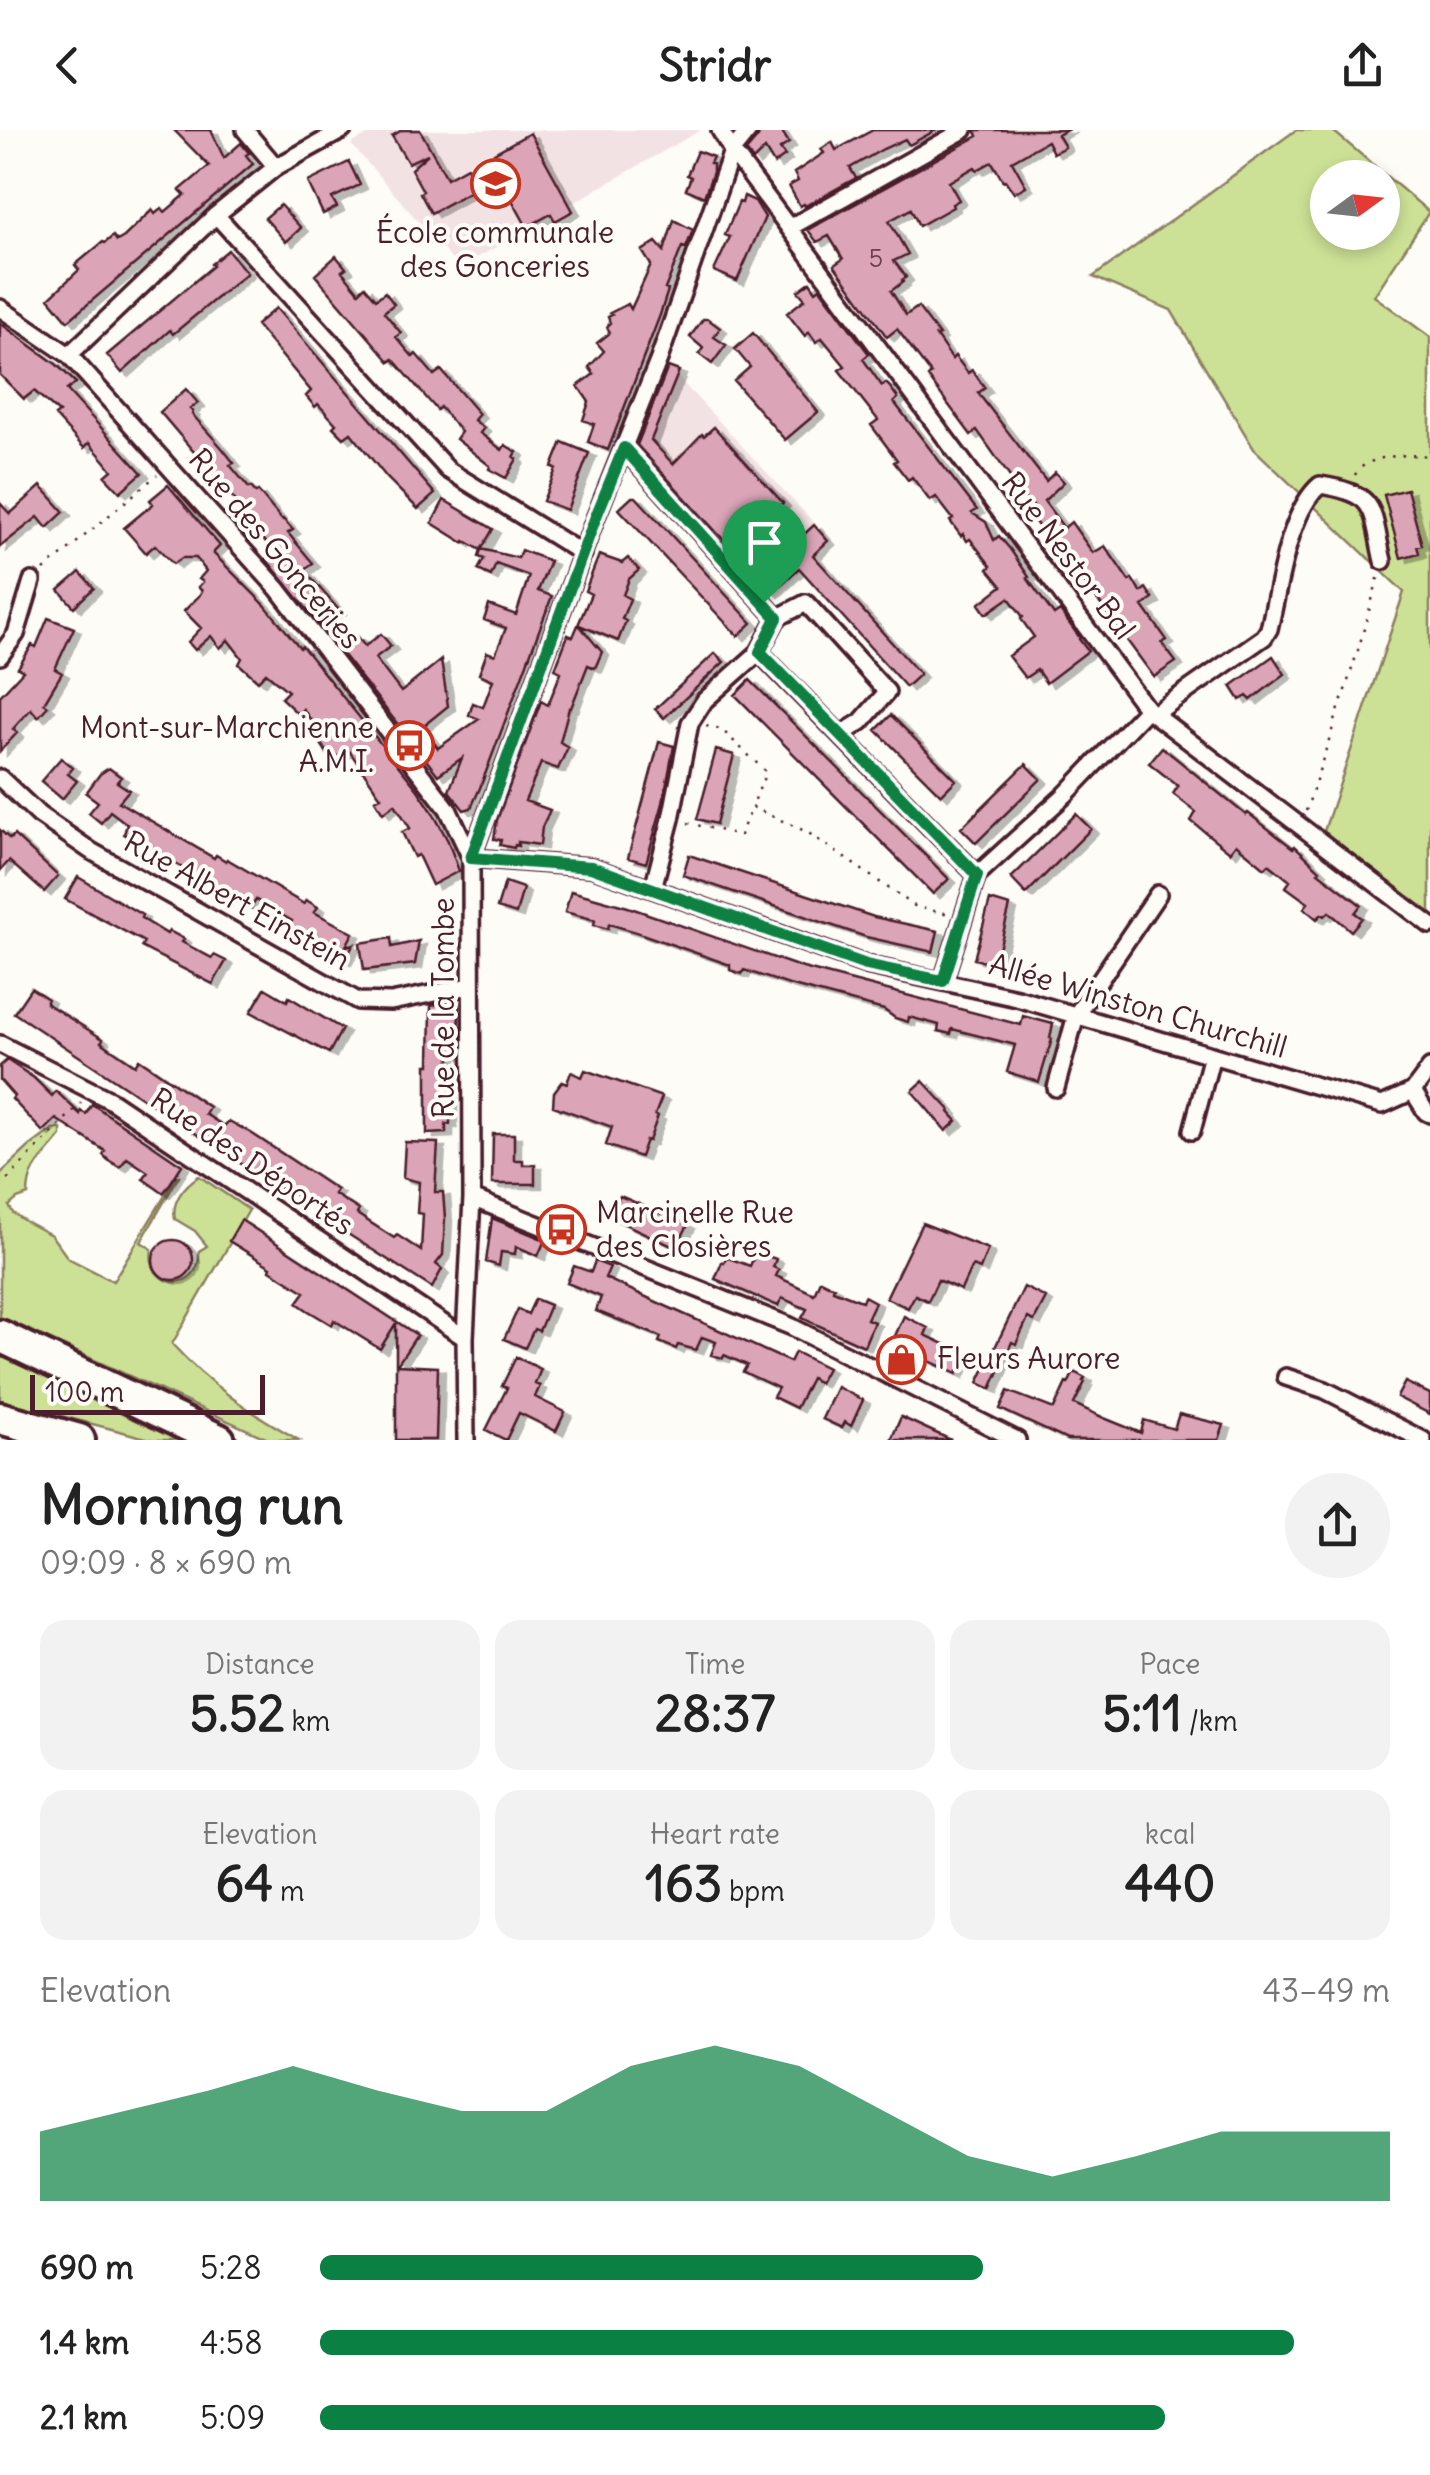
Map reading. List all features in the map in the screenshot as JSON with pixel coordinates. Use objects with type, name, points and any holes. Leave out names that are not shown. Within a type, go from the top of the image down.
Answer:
[{"type":"highway","points":[[0,1336],[219,1440]]},
{"type":"highway","points":[[0,1418],[79,1440]]},
{"type":"street","points":[[245,130],[276,166]]},
{"type":"street","points":[[69,355],[216,214],[276,166],[343,130]]},
{"type":"street","name":"Rue Nestor Bal","points":[[720,130],[1151,712],[1430,925]]},
{"type":"street","name":"Rue de la Tombe","points":[[466,1440],[465,1338],[472,1198],[471,858],[582,554],[659,359],[732,151],[748,130]]},
{"type":"street","points":[[789,228],[964,130]]},
{"type":"street","points":[[216,214],[448,470],[582,554]]},
{"type":"street","name":"Rue des Gonceries","points":[[0,308],[69,355],[278,589],[448,809],[471,858]]},
{"type":"street","points":[[624,448],[777,618]]},
{"type":"street","points":[[943,981],[977,875],[1151,712],[1264,637],[1295,521],[1308,494],[1320,485],[1347,489],[1363,497],[1372,512],[1382,562]]},
{"type":"street","points":[[0,656],[16,634],[32,580]]},
{"type":"street","points":[[652,888],[690,723],[705,700],[760,652],[777,618],[806,603],[887,692],[861,722],[840,734]]},
{"type":"street","points":[[760,652],[977,875]]},
{"type":"street","name":"Rue Albert Einstein","points":[[0,778],[38,815],[91,850],[358,1001],[391,1002],[470,986]]},
{"type":"street","name":"Allée Winston Churchill","points":[[471,858],[591,867],[866,965],[1016,998],[1382,1105],[1412,1091]]},
{"type":"street","points":[[1056,1088],[1076,1016],[1158,894]]},
{"type":"street","name":"Rue des Déportés","points":[[0,1044],[110,1100],[465,1338]]},
{"type":"street","points":[[1192,1130],[1212,1055]]},
{"type":"street","points":[[1430,1068],[1412,1091],[1430,1114]]},
{"type":"street","points":[[472,1198],[790,1326],[1017,1440]]},
{"type":"street","points":[[1286,1377],[1324,1390],[1423,1440]]},
{"type":"path","points":[[1347,489],[1360,466],[1372,459],[1430,456]]},
{"type":"path","points":[[32,580],[169,464]]},
{"type":"path","points":[[1301,826],[1382,562]]},
{"type":"path","points":[[670,819],[740,835],[766,772],[721,729],[690,723]]},
{"type":"path","points":[[752,807],[807,832],[916,908],[963,918]]},
{"type":"path","points":[[0,1186],[92,1091]]},
{"type":"shaded area","name":"École communale des Gonceries","points":[[376,130],[701,130],[459,268],[351,144]]},
{"type":"shaded area","points":[[668,367],[830,540],[764,602],[634,449]]},
{"type":"green space","points":[[1296,130],[1332,130],[1367,160],[1310,160],[1310,250],[1400,250],[1400,187],[1429,212],[1374,296],[1430,337],[1430,917],[1324,831],[1404,592],[1254,449],[1171,310],[1093,277]]},
{"type":"green space","points":[[53,1129],[61,1129],[61,1136],[34,1170],[28,1195],[9,1206],[23,1220],[51,1235],[68,1258],[113,1281],[177,1176],[141,1242],[152,1249],[152,1263],[165,1279],[174,1282],[192,1275],[199,1251],[207,1246],[195,1231],[175,1219],[177,1200],[194,1180],[199,1176],[249,1210],[172,1344],[231,1397],[299,1440],[270,1440],[0,1317],[0,1174]]},
{"type":"green space","points":[[0,1345],[192,1440],[154,1440],[0,1400]]},
{"type":"building","points":[[174,130],[211,130],[224,158],[241,143],[253,164],[68,321],[49,298],[79,270],[75,265],[113,236],[117,241],[124,237],[152,210],[155,214],[162,208],[165,212],[185,195],[180,190],[209,166]]},
{"type":"building","points":[[402,130],[420,130],[447,178],[467,167],[478,187],[431,213],[411,169],[428,154],[408,163],[392,136]]},
{"type":"building","points":[[760,130],[781,130],[789,143],[780,149],[785,156],[774,164],[765,149],[753,161],[746,151]]},
{"type":"building","points":[[873,130],[936,130],[909,145],[905,139],[883,149],[850,168],[856,178],[800,206],[789,186],[798,181],[794,173],[824,153],[821,149],[832,142],[836,150]]},
{"type":"building","points":[[975,130],[1067,130],[1058,135],[1065,147],[1053,153],[1047,141],[1012,161],[1026,186],[1014,193],[992,162],[949,182],[959,200],[953,207],[919,226],[911,209],[889,221],[908,254],[894,261],[906,277],[891,291],[906,315],[918,307],[952,359],[955,356],[968,373],[972,370],[985,388],[978,393],[1046,481],[1055,472],[1064,482],[1044,501],[1064,528],[1071,522],[1093,553],[1105,546],[1129,581],[1132,579],[1141,592],[1146,588],[1153,599],[1143,606],[1167,640],[1162,643],[1176,662],[1154,677],[1030,515],[1037,510],[977,430],[971,435],[897,329],[887,337],[834,265],[843,259],[829,236],[817,242],[808,230],[978,136]]},
{"type":"building","points":[[530,133],[573,211],[555,221],[551,214],[527,227],[494,167],[499,164],[494,153]]},
{"type":"building","points":[[697,151],[713,157],[713,172],[704,197],[686,189]]},
{"type":"building","points":[[349,162],[360,185],[332,198],[337,207],[323,214],[308,182]]},
{"type":"building","points":[[744,196],[755,201],[765,217],[737,281],[714,271],[730,237],[725,235]]},
{"type":"building","points":[[280,205],[301,228],[286,242],[265,218]]},
{"type":"building","points":[[674,220],[693,230],[665,289],[668,290],[660,315],[608,450],[588,442],[594,424],[583,420],[589,402],[578,386],[594,374],[589,367],[604,351],[597,343],[610,333],[610,313],[628,304],[631,309],[651,265],[642,251],[656,242],[664,251]]},
{"type":"building","points":[[228,250],[247,273],[173,334],[170,330],[122,373],[107,355]]},
{"type":"building","points":[[336,256],[346,268],[342,271],[359,292],[365,286],[376,299],[385,292],[394,304],[384,312],[401,333],[396,337],[434,375],[441,370],[479,414],[474,420],[484,428],[480,433],[502,450],[505,445],[517,452],[506,478],[489,469],[456,439],[461,432],[440,407],[437,410],[393,359],[390,362],[315,275]]},
{"type":"building","points":[[810,282],[816,291],[820,288],[869,354],[863,359],[882,386],[886,383],[898,398],[894,402],[977,510],[972,513],[986,522],[994,540],[999,536],[1010,549],[1054,615],[1060,611],[1088,651],[1046,683],[1037,670],[1025,678],[1008,656],[1034,637],[1009,598],[986,614],[979,604],[1002,586],[988,569],[991,566],[970,539],[961,536],[936,497],[930,501],[912,477],[908,480],[894,462],[897,460],[871,425],[878,420],[839,370],[845,366],[822,338],[816,342],[809,332],[805,336],[787,313],[805,299],[798,291]]},
{"type":"building","points":[[276,308],[435,494],[418,509],[351,433],[344,438],[318,404],[315,407],[306,396],[311,391],[256,325]]},
{"type":"building","points":[[703,319],[720,328],[714,337],[726,345],[712,364],[699,354],[703,348],[690,337]]},
{"type":"building","points":[[0,323],[76,383],[67,390],[142,473],[120,492],[105,476],[112,470],[89,443],[84,448],[55,416],[59,413],[34,391],[24,399],[0,375]]},
{"type":"building","points":[[753,333],[818,412],[785,440],[734,381],[750,367],[735,349]]},
{"type":"building","points":[[668,367],[679,371],[651,440],[673,464],[714,427],[783,503],[758,527],[783,554],[814,525],[828,541],[813,555],[920,674],[906,687],[799,568],[772,593],[637,445]]},
{"type":"building","points":[[186,389],[198,403],[190,409],[192,414],[234,463],[230,465],[249,488],[258,491],[293,530],[288,533],[313,563],[304,570],[339,610],[319,624],[266,559],[274,552],[245,512],[160,412]]},
{"type":"building","points":[[562,442],[589,453],[567,510],[543,501]]},
{"type":"building","points":[[168,485],[220,546],[213,553],[302,646],[418,790],[448,841],[459,871],[432,885],[402,832],[410,828],[395,804],[383,813],[375,800],[381,797],[348,749],[332,761],[318,739],[322,736],[303,709],[298,714],[281,698],[288,691],[266,673],[258,681],[239,664],[242,658],[228,640],[220,648],[211,636],[195,650],[188,642],[201,628],[184,611],[202,591],[198,587],[203,582],[199,579],[206,571],[196,558],[182,558],[173,564],[155,545],[146,553],[124,528],[153,504],[150,500]]},
{"type":"building","points":[[41,486],[64,512],[47,528],[38,517],[0,547],[0,503],[10,514]]},
{"type":"building","points":[[1407,489],[1422,545],[1417,546],[1419,553],[1401,558],[1384,495]]},
{"type":"building","points":[[632,497],[752,623],[738,636],[619,509]]},
{"type":"building","points":[[444,500],[493,529],[481,550],[432,523]]},
{"type":"building","points":[[481,549],[518,558],[521,550],[550,561],[538,591],[552,596],[480,788],[471,808],[464,810],[449,791],[462,758],[438,775],[339,650],[356,636],[365,646],[381,634],[391,646],[375,658],[401,692],[441,660],[448,706],[422,727],[438,748],[479,719],[469,715],[473,703],[483,707],[493,680],[479,674],[487,652],[495,655],[506,628],[484,620],[489,605],[516,615],[529,576],[496,564],[491,576],[478,570],[484,559],[479,557]]},
{"type":"building","points":[[599,555],[622,563],[628,558],[639,570],[629,579],[623,595],[630,599],[622,619],[626,621],[618,641],[579,625],[602,652],[595,668],[588,665],[569,708],[560,742],[568,747],[558,769],[541,763],[525,801],[550,810],[542,827],[540,845],[500,845],[501,840],[494,839],[497,820],[541,701],[548,705],[561,672],[555,669],[591,594],[585,591]]},
{"type":"building","points":[[80,572],[94,588],[74,607],[59,590]]},
{"type":"building","points":[[48,618],[74,628],[55,669],[62,673],[44,703],[48,706],[38,717],[31,709],[0,751],[0,696],[23,671],[18,668],[32,645],[36,647]]},
{"type":"building","points":[[715,653],[724,662],[664,718],[655,709]]},
{"type":"building","points":[[1273,656],[1285,674],[1251,700],[1247,696],[1240,700],[1231,686]]},
{"type":"building","points":[[750,680],[949,879],[933,894],[735,695]]},
{"type":"building","points":[[891,715],[956,780],[941,795],[876,730]]},
{"type":"building","points":[[659,742],[674,746],[646,863],[628,858]]},
{"type":"building","points":[[1162,747],[1246,815],[1295,846],[1318,872],[1361,905],[1355,913],[1362,918],[1351,931],[1329,912],[1317,919],[1304,908],[1308,903],[1286,887],[1290,881],[1269,864],[1265,868],[1236,844],[1230,852],[1191,821],[1196,812],[1173,794],[1178,786],[1149,763]]},
{"type":"building","points":[[716,750],[734,755],[716,824],[697,819]]},
{"type":"building","points":[[61,758],[73,768],[68,774],[77,781],[62,799],[41,781]]},
{"type":"building","points":[[1026,764],[1041,779],[976,843],[961,828]]},
{"type":"building","points":[[109,768],[121,777],[117,782],[129,790],[119,802],[214,858],[216,855],[227,859],[304,904],[306,900],[318,907],[314,912],[353,933],[346,946],[354,944],[344,961],[288,928],[292,921],[256,900],[251,908],[124,834],[127,824],[110,811],[101,823],[89,813],[98,802],[86,793]]},
{"type":"building","points":[[1076,814],[1091,829],[1026,894],[1011,878]]},
{"type":"building","points":[[0,830],[10,839],[14,835],[58,876],[44,892],[9,861],[0,871]]},
{"type":"building","points":[[689,855],[874,917],[938,931],[933,952],[866,937],[683,875]]},
{"type":"building","points":[[78,877],[167,934],[169,931],[212,958],[214,955],[226,961],[213,984],[141,947],[144,942],[65,899]]},
{"type":"building","points":[[505,882],[523,888],[516,914],[497,908]]},
{"type":"building","points":[[571,891],[803,968],[1021,1025],[1023,1016],[1053,1024],[1039,1082],[1007,1072],[1015,1045],[952,1029],[951,1034],[938,1031],[939,1025],[909,1017],[908,1022],[884,1010],[744,970],[742,974],[730,970],[730,965],[636,932],[609,924],[608,929],[594,925],[595,920],[565,912]]},
{"type":"building","points":[[990,900],[1010,906],[995,965],[974,959]]},
{"type":"building","points":[[391,938],[392,947],[419,941],[415,964],[364,970],[360,943]]},
{"type":"building","points":[[31,988],[48,999],[46,1003],[103,1039],[101,1042],[135,1065],[139,1059],[209,1107],[205,1114],[224,1126],[229,1121],[251,1133],[337,1190],[334,1194],[359,1210],[357,1214],[421,1251],[423,1214],[417,1213],[419,1182],[403,1178],[405,1142],[438,1143],[435,1192],[443,1192],[445,1218],[443,1255],[436,1264],[442,1269],[432,1288],[14,1013]]},
{"type":"building","points":[[265,988],[287,1001],[289,997],[342,1029],[329,1053],[251,1012]]},
{"type":"building","points":[[459,1003],[458,1054],[450,1054],[450,1124],[446,1124],[446,1133],[427,1134],[431,1006]]},
{"type":"building","points":[[7,1060],[52,1096],[56,1091],[80,1114],[86,1114],[92,1104],[182,1165],[168,1187],[163,1193],[143,1179],[148,1172],[127,1158],[120,1167],[108,1160],[103,1155],[105,1151],[56,1119],[43,1132],[0,1080],[0,1066]]},
{"type":"building","points":[[585,1070],[662,1097],[640,1157],[606,1145],[612,1127],[553,1106],[554,1092],[562,1081],[567,1083],[571,1072],[582,1077]]},
{"type":"building","points":[[923,1081],[957,1121],[946,1131],[912,1091]]},
{"type":"building","points":[[493,1134],[514,1134],[514,1160],[535,1165],[535,1184],[492,1184]]},
{"type":"building","points":[[620,1196],[688,1225],[676,1248],[610,1217]]},
{"type":"building","points":[[492,1218],[545,1240],[538,1256],[516,1246],[515,1254],[501,1252],[499,1266],[486,1262]]},
{"type":"building","points":[[241,1220],[417,1335],[397,1365],[438,1367],[436,1440],[396,1440],[396,1323],[380,1349],[334,1320],[332,1325],[307,1310],[297,1303],[305,1292],[229,1241]]},
{"type":"building","points":[[922,1223],[988,1249],[980,1269],[972,1266],[961,1290],[938,1280],[928,1301],[915,1295],[908,1308],[886,1298]]},
{"type":"building","points":[[173,1240],[187,1246],[193,1260],[187,1274],[173,1280],[159,1274],[153,1260],[159,1246]]},
{"type":"building","points":[[756,1252],[776,1259],[776,1276],[814,1294],[820,1280],[833,1290],[875,1302],[867,1319],[874,1322],[864,1346],[802,1318],[807,1309],[782,1298],[778,1306],[715,1279],[726,1257],[750,1266]]},
{"type":"building","points":[[595,1261],[610,1267],[605,1278],[659,1303],[790,1362],[795,1352],[827,1368],[819,1383],[811,1378],[796,1408],[773,1397],[778,1388],[743,1372],[747,1365],[724,1355],[711,1355],[716,1342],[702,1337],[696,1350],[678,1345],[676,1349],[659,1342],[661,1337],[596,1311],[601,1297],[567,1283],[574,1266],[591,1272]]},
{"type":"building","points":[[1024,1287],[1046,1298],[1034,1321],[1028,1318],[1016,1344],[1012,1342],[991,1389],[978,1383]]},
{"type":"building","points":[[535,1299],[550,1305],[539,1331],[534,1329],[525,1348],[504,1339],[518,1309],[528,1314]]},
{"type":"building","points":[[904,1316],[928,1328],[925,1335],[966,1354],[957,1374],[916,1355],[910,1367],[886,1356]]},
{"type":"building","points":[[516,1357],[541,1369],[535,1397],[565,1412],[556,1431],[519,1413],[506,1440],[486,1430],[507,1388],[502,1386]]},
{"type":"building","points":[[1074,1372],[1085,1382],[1074,1404],[1141,1433],[1144,1420],[1174,1429],[1179,1414],[1224,1425],[1219,1440],[1067,1440],[1000,1409],[1008,1391],[1054,1409]]},
{"type":"building","points":[[1405,1382],[1430,1394],[1430,1414],[1397,1397]]},
{"type":"building","points":[[837,1387],[863,1400],[851,1426],[845,1422],[842,1428],[822,1419]]},
{"type":"building","points":[[901,1417],[951,1440],[891,1440]]},
{"type":"place","name":"École communale des Gonceries","points":[[495,184]]},
{"type":"place","name":"Mont-sur-Marchienne A.M.I.","points":[[409,745]]},
{"type":"place","name":"Marcinelle Rue des Closières","points":[[561,1230]]},
{"type":"place","name":"Fleurs Aurore","points":[[902,1359]]},
{"type":"route","points":[[624,448],[764,602],[777,618],[760,652],[977,875],[943,981],[866,965],[591,867],[471,858],[624,448]]}]
